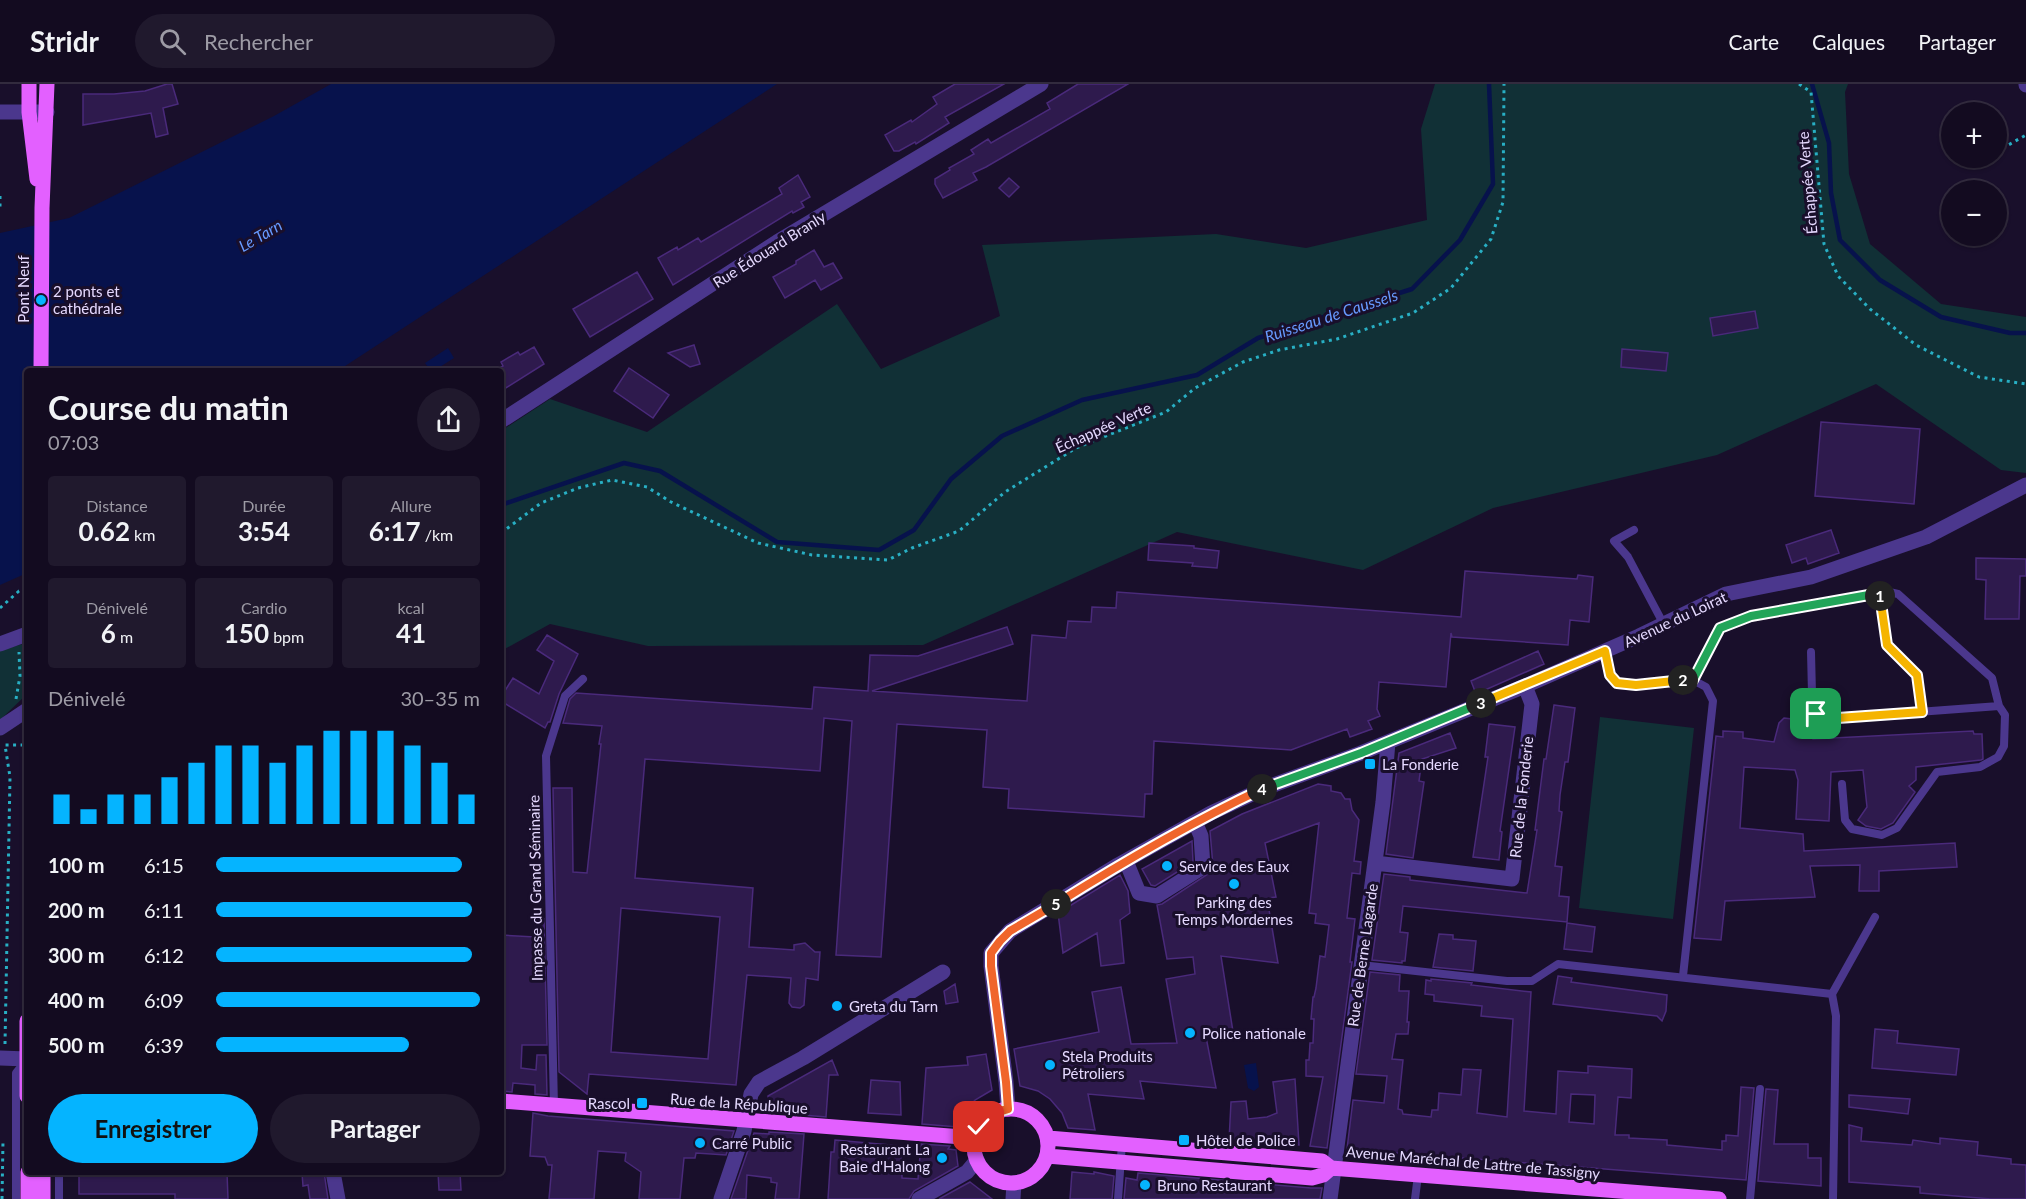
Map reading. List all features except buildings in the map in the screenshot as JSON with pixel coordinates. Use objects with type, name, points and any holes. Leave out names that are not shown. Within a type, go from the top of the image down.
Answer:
[{"type":"main road","points":[[29,84],[29,112],[36,174],[42,201]]},
{"type":"main road","points":[[42,201],[47,84]]},
{"type":"main road","name":"Pont Neuf","points":[[41,368],[42,201]]},
{"type":"main road","name":"Rue de la République","points":[[504,1101],[975,1138]]},
{"type":"main road","points":[[1008,1109],[1029,1113],[1038,1120],[1048,1137],[1047,1156],[1042,1167],[1034,1175],[1014,1183],[992,1178],[983,1170],[974,1149],[979,1127],[996,1112],[1008,1109]]},
{"type":"main road","name":"Avenue Maréchal de Lattre de Tassigny","points":[[1048,1137],[1322,1161],[1333,1168],[1719,1199]]},
{"type":"main road","points":[[1047,1156],[1312,1178],[1323,1175],[1333,1168]]},
{"type":"main road","points":[[28,1175],[28,1199]]},
{"type":"main road","points":[[43,1175],[44,1199]]},
{"type":"street","name":"Rue Édouard Branly","points":[[504,419],[777,242],[1041,84]]},
{"type":"street","points":[[0,112],[47,112]]},
{"type":"street","name":"Avenue du Loirat","points":[[1008,1109],[991,953],[1010,931],[1195,822],[1265,788],[1388,742],[1525,686],[1726,594],[1811,577],[1926,537],[2026,485]]},
{"type":"street","points":[[0,644],[22,635]]},
{"type":"street","name":"Rue de la Fonderie","points":[[1375,863],[1512,879],[1532,704],[1525,686]]},
{"type":"street","points":[[1,728],[24,712]]},
{"type":"street","name":"Rue de Berne Lagarde","points":[[1330,1199],[1383,802],[1388,742]]},
{"type":"street","points":[[1126,861],[1139,893],[1157,896],[1203,867],[1201,836],[1195,822]]},
{"type":"street","points":[[721,1199],[738,1153],[751,1094],[759,1082],[803,1058],[943,972]]},
{"type":"street","points":[[2,1058],[24,1059]]},
{"type":"street","points":[[919,1199],[967,1173],[977,1160]]},
{"type":"street","points":[[334,1175],[338,1199]]},
{"type":"street","points":[[1013,1199],[1014,1183]]},
{"type":"lane","points":[[1634,530],[1614,541],[1628,557],[1663,623]]},
{"type":"lane","points":[[1693,680],[1720,628],[1751,616],[1885,591],[1898,594],[1992,678],[1999,706],[2005,715],[2004,746],[1998,757],[1980,767],[1937,772],[1897,828],[1882,835],[1852,829],[1845,820],[1842,784]]},
{"type":"lane","points":[[1880,593],[1887,645],[1917,675],[1922,712]]},
{"type":"lane","points":[[1605,651],[1610,675],[1617,683],[1636,685],[1693,680],[1706,687],[1713,701],[1683,976]]},
{"type":"lane","points":[[1811,652],[1812,694],[1816,714],[1824,719],[1999,706]]},
{"type":"lane","name":"Impasse du Grand Séminaire","points":[[555,1106],[546,756],[565,696],[583,678]]},
{"type":"lane","points":[[1833,1199],[1836,1016],[1832,994],[1875,917]]},
{"type":"lane","points":[[1361,965],[1507,981],[1532,981],[1558,964],[1832,994]]},
{"type":"lane","points":[[16,1199],[16,1073],[24,1063]]},
{"type":"lane","points":[[1750,1199],[1760,1089]]},
{"type":"lane","points":[[1118,1199],[1122,1144]]},
{"type":"lane","points":[[59,1175],[59,1199]]},
{"type":"lane","points":[[1415,1199],[1418,1175]]},
{"type":"path","name":"Échappée Verte","points":[[504,531],[541,504],[578,488],[612,480],[647,487],[671,502],[758,543],[812,555],[888,560],[912,548],[959,531],[1005,492],[1076,448],[1166,412],[1195,388],[1243,362],[1279,350],[1337,339],[1413,313],[1451,288],[1491,239],[1503,202],[1504,84]]},
{"type":"path","name":"Échappée Verte","points":[[1798,84],[1811,92],[1824,244],[1838,276],[1870,309],[1916,345],[1979,377],[2026,384]]},
{"type":"path","points":[[2007,146],[2026,135]]},
{"type":"path","points":[[0,195],[0,208]]},
{"type":"path","points":[[0,608],[19,591],[24,590]]},
{"type":"path","points":[[2,1058],[10,777],[1,728],[17,698],[22,635]]},
{"type":"path","points":[[5,745],[24,745]]},
{"type":"path","points":[[2,1199],[3,1140]]},
{"type":"green space","points":[[1435,84],[1848,84],[1845,92],[1849,174],[1870,244],[1941,304],[2026,317],[2026,473],[2001,470],[1876,384],[1717,455],[1493,508],[1363,570],[1177,532],[923,645],[648,646],[550,624],[504,649],[504,429],[550,399],[647,432],[837,304],[881,369],[1000,316],[982,245],[1216,234],[1306,248],[1427,220],[1421,129]]},
{"type":"green space","points":[[24,644],[24,697],[0,720],[0,650]]},
{"type":"green space","points":[[1600,717],[1694,728],[1673,919],[1579,908]]},
{"type":"water","name":"Le Tarn","points":[[331,84],[777,84],[342,368],[24,368],[24,574],[0,585],[0,233],[69,218],[274,116]]},
{"type":"water","points":[[448,348],[454,358],[438,368],[429,368],[425,363]]},
{"type":"water","points":[[1256,1063],[1259,1087],[1254,1091],[1248,1088],[1244,1065]]},
{"type":"waterway","name":"Ruisseau de Caussels","points":[[504,504],[624,463],[660,471],[777,542],[879,550],[914,530],[951,479],[1002,436],[1082,400],[1197,375],[1258,338],[1412,289],[1460,240],[1493,184],[1489,84]]},
{"type":"waterway","name":"Ruisseau de Caussels","points":[[1812,84],[1829,143],[1831,193],[1840,240],[1880,280],[1941,317],[2010,333],[2026,333]]},
{"type":"place","name":"2 ponts et cathédrale","points":[[41,300]]},
{"type":"place","name":"La Fonderie","points":[[1370,764]]},
{"type":"place","name":"Service des Eaux","points":[[1167,866]]},
{"type":"place","name":"Parking des Temps Mordernes","points":[[1234,884]]},
{"type":"place","name":"Greta du Tarn","points":[[837,1006]]},
{"type":"place","name":"Police nationale","points":[[1190,1033]]},
{"type":"place","name":"Stela Produits Pétroliers","points":[[1050,1065]]},
{"type":"place","name":"Rascol","points":[[642,1103]]},
{"type":"place","name":"Hôtel de Police","points":[[1184,1140]]},
{"type":"place","name":"Carré Public","points":[[700,1143]]},
{"type":"place","name":"Restaurant La Baie d'Halong","points":[[942,1158]]},
{"type":"place","name":"Bruno Restaurant","points":[[1145,1185]]},
{"type":"route","points":[[979,1127],[996,1112],[1008,1109],[991,953],[1010,931],[1118,865],[1211,813],[1265,788],[1361,753],[1605,651],[1610,675],[1617,683],[1636,685],[1693,680],[1720,628],[1751,616],[1880,593],[1887,645],[1917,675],[1922,712],[1824,719],[1816,714]]}]
